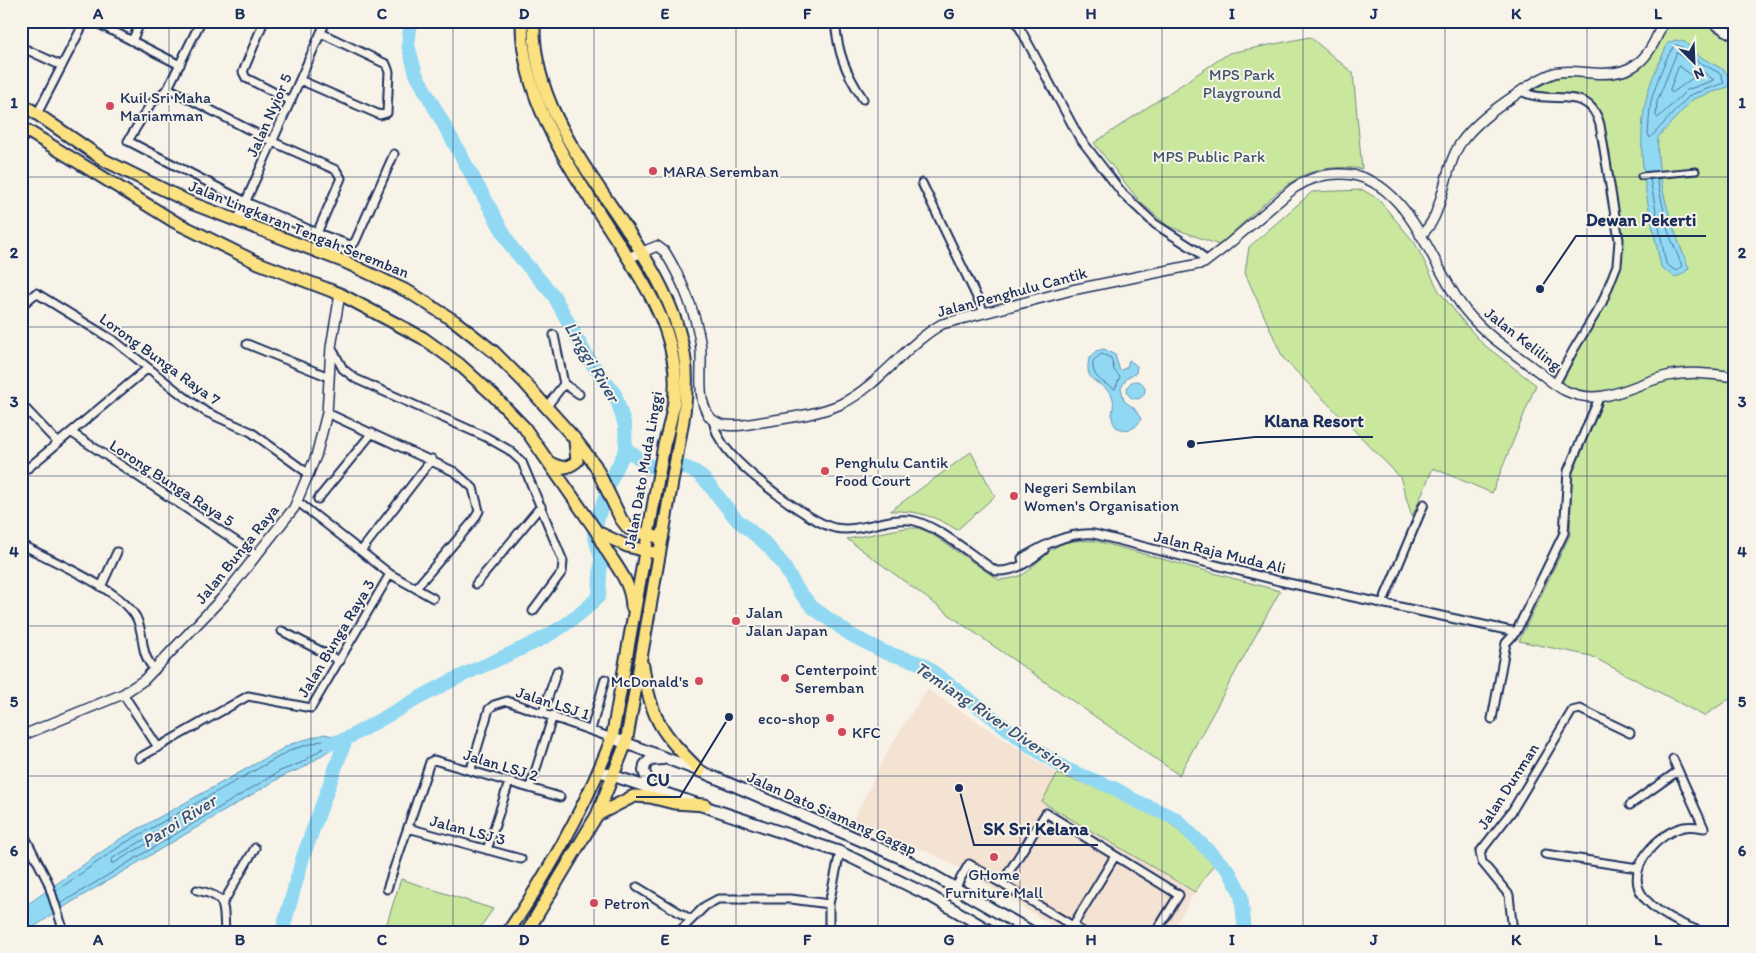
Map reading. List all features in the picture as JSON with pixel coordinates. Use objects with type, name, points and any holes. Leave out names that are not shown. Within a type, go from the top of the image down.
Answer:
[{"type":"main road","name":"Jalan Dato Muda Linggi","points":[[508,932],[534,893],[599,771],[612,738],[664,445],[672,418],[675,398],[674,360],[663,323],[628,258],[565,158],[537,101],[524,56],[522,21]]},
{"type":"main road","name":"Jalan Dato Muda Linggi","points":[[527,932],[597,815],[626,743],[686,400],[685,360],[669,305],[641,252],[576,151],[547,96],[534,56],[534,21]]},
{"type":"main road","name":"Jalan Lingkaran Tengah Seremban","points":[[21,103],[104,160],[191,203],[345,262],[410,292],[456,322],[494,352],[547,406],[575,439],[595,465],[621,519],[628,528],[648,536],[662,538]]},
{"type":"main road","points":[[24,129],[175,222],[256,262],[340,294],[423,338],[459,364],[524,427],[570,492],[609,556],[624,575],[632,598],[632,621]]},
{"type":"main road","points":[[550,463],[566,468],[577,460],[575,439]]},
{"type":"main road","points":[[596,532],[645,552],[659,554]]},
{"type":"main road","points":[[642,657],[650,706],[660,726],[672,742],[700,771]]},
{"type":"main road","name":"Jalan Dato Siamang Gagap","points":[[612,738],[700,771],[874,846],[955,888],[1032,932]]},
{"type":"main road","points":[[650,788],[644,771],[645,764],[650,760],[668,759]]},
{"type":"main road","name":"Jalan Dato Siamang Gagap","points":[[599,771],[705,805],[840,852],[924,893],[992,932]]},
{"type":"main road","points":[[597,815],[634,796],[650,796],[674,803],[705,805]]},
{"type":"street","points":[[37,114],[85,21]]},
{"type":"street","points":[[93,21],[180,65]]},
{"type":"street","points":[[132,41],[141,21]]},
{"type":"street","points":[[201,21],[168,88],[150,105],[128,140],[246,202],[317,233],[350,245],[355,242],[394,154]]},
{"type":"street","points":[[264,21],[243,72],[246,78],[291,101]]},
{"type":"street","name":"Jalan Nyior 5","points":[[237,221],[326,21]]},
{"type":"street","points":[[835,21],[837,47],[846,72],[863,98]]},
{"type":"street","points":[[1016,21],[1079,137],[1123,194],[1154,224],[1197,251],[1206,261]]},
{"type":"street","points":[[1420,236],[1432,224],[1448,169],[1460,144],[1482,120],[1521,91],[1555,73],[1602,74],[1624,72],[1649,54],[1663,21]]},
{"type":"street","points":[[1710,21],[1735,36]]},
{"type":"street","points":[[300,80],[380,116],[384,115],[388,110],[390,72],[386,64],[321,33]]},
{"type":"street","points":[[21,47],[62,66]]},
{"type":"street","points":[[168,88],[273,142],[336,170],[341,178],[317,233]]},
{"type":"street","points":[[1521,91],[1539,98],[1576,99],[1586,102],[1593,108],[1600,125],[1619,240],[1617,265],[1612,281],[1602,303],[1555,384]]},
{"type":"street","points":[[21,142],[24,129]]},
{"type":"street","points":[[1641,176],[1696,171]]},
{"type":"street","name":"Jalan Penghulu Cantik","points":[[713,420],[731,426],[744,425],[825,410],[862,390],[927,332],[942,324],[1072,290],[1180,269],[1206,261],[1225,248],[1294,188],[1306,181],[1326,175],[1356,174],[1379,184],[1394,198],[1420,236]]},
{"type":"street","points":[[922,183],[984,312]]},
{"type":"street","name":"Jalan Keliling","points":[[1420,236],[1455,295],[1477,324],[1555,384],[1576,394],[1599,398],[1617,394],[1667,376],[1688,373],[1735,377]]},
{"type":"street","points":[[628,258],[657,246],[665,252],[692,310],[701,342],[702,396],[705,410],[713,420]]},
{"type":"street","name":"Lorong Bunga Raya 7","points":[[21,306],[36,293],[116,342],[206,412],[251,432],[309,474]]},
{"type":"street","name":"Jalan Bunga Raya","points":[[21,736],[123,694],[155,670],[224,596],[298,502],[309,474],[327,413],[331,347],[340,294]]},
{"type":"street","points":[[554,335],[564,384],[578,394]]},
{"type":"street","points":[[247,344],[329,376]]},
{"type":"street","points":[[331,347],[343,369],[356,379],[486,437],[509,450],[522,462],[563,561],[562,572],[532,611]]},
{"type":"street","points":[[21,465],[28,468],[72,434],[148,368]]},
{"type":"street","points":[[547,406],[564,384]]},
{"type":"street","points":[[1492,719],[1506,643],[1516,632],[1564,533],[1568,471],[1599,398]]},
{"type":"street","points":[[21,404],[58,443]]},
{"type":"street","points":[[327,413],[432,459],[466,480],[476,495],[479,511],[474,520],[416,588]]},
{"type":"street","name":"Jalan Raja Muda Ali","points":[[713,420],[715,432],[744,468],[820,523],[836,528],[856,528],[898,521],[914,521],[933,528],[996,571],[1006,571],[1020,567],[1028,562],[1023,562],[1022,558],[1078,532],[1094,534],[1279,581],[1516,632]]},
{"type":"street","points":[[318,499],[372,433]]},
{"type":"street","name":"Lorong Bunga Raya 5","points":[[72,434],[257,555]]},
{"type":"street","points":[[361,552],[432,459]]},
{"type":"street","points":[[298,502],[390,574],[433,598]]},
{"type":"street","points":[[1382,604],[1424,504]]},
{"type":"street","points":[[476,584],[541,506]]},
{"type":"street","points":[[22,545],[101,587],[125,603],[136,617],[143,653],[155,670]]},
{"type":"street","points":[[101,587],[117,552]]},
{"type":"street","name":"Jalan Bunga Raya 3","points":[[139,758],[248,696],[311,708],[390,574]]},
{"type":"street","points":[[282,631],[340,661]]},
{"type":"street","points":[[543,712],[558,671]]},
{"type":"street","points":[[591,730],[605,679]]},
{"type":"street","points":[[123,694],[158,747]]},
{"type":"street","name":"Jalan LSJ 1","points":[[471,769],[489,709],[494,705],[507,701],[553,715],[612,738]]},
{"type":"street","name":"Jalan Dunman","points":[[1513,932],[1509,895],[1482,862],[1480,852],[1512,811],[1572,711],[1580,709],[1630,733]]},
{"type":"street","points":[[530,788],[553,715]]},
{"type":"street","points":[[1673,759],[1704,828],[1684,827],[1672,832],[1646,854],[1638,868],[1640,893],[1666,915],[1687,927],[1703,932]]},
{"type":"street","name":"Jalan LSJ 2","points":[[408,828],[428,766],[434,760],[471,769],[560,797]]},
{"type":"street","points":[[1630,805],[1678,771]]},
{"type":"street","points":[[487,850],[509,782]]},
{"type":"street","points":[[1002,883],[1046,813],[1179,895],[1156,932]]},
{"type":"street","points":[[387,889],[408,828]]},
{"type":"street","name":"Jalan LSJ 3","points":[[408,828],[521,858]]},
{"type":"street","points":[[21,830],[48,882],[64,932]]},
{"type":"street","points":[[225,932],[223,903],[255,848]]},
{"type":"street","points":[[829,932],[829,904],[840,852]]},
{"type":"street","points":[[1545,854],[1638,868]]},
{"type":"street","points":[[1071,929],[1115,856]]},
{"type":"street","points":[[955,888],[969,864],[1002,883],[1071,929],[1083,932]]},
{"type":"street","points":[[637,887],[690,919]]},
{"type":"street","points":[[197,890],[215,894],[223,903]]},
{"type":"street","points":[[679,932],[705,906],[718,899],[791,899],[829,904]]},
{"type":"shaded area","points":[[927,689],[1057,774],[1042,802],[1195,892],[1171,932],[1062,932],[962,869],[926,851],[850,826],[891,745]]},
{"type":"green space","points":[[1668,21],[1705,21],[1713,30],[1735,43],[1735,375],[1691,371],[1610,395],[1583,394],[1561,385],[1614,280],[1622,241],[1604,122],[1596,105],[1577,94],[1536,93],[1534,88],[1556,79],[1575,76],[1610,78],[1626,76],[1641,68],[1655,51]]},
{"type":"green space","name":"MPS Public Park","points":[[1310,37],[1353,73],[1362,169],[1331,168],[1302,176],[1270,198],[1219,245],[1168,226],[1140,202],[1094,143],[1229,53]]},
{"type":"green space","points":[[1363,190],[1378,199],[1415,243],[1439,291],[1466,325],[1483,344],[1536,385],[1492,493],[1433,468],[1412,517],[1400,477],[1283,358],[1245,273],[1249,247],[1312,192]]},
{"type":"green space","points":[[1688,375],[1735,380],[1735,695],[1704,716],[1591,656],[1519,641],[1570,535],[1572,474],[1603,402],[1667,378]]},
{"type":"green space","points":[[971,452],[995,496],[957,530],[925,515],[890,511]]},
{"type":"green space","points":[[905,528],[918,528],[930,533],[999,580],[1010,579],[1024,574],[1051,550],[1061,544],[1072,541],[1096,541],[1280,591],[1179,775],[962,624],[847,539]]},
{"type":"green space","points":[[1057,774],[1113,793],[1137,807],[1168,821],[1214,864],[1195,892],[1042,802]]},
{"type":"green space","points":[[401,879],[493,909],[477,932],[384,932]]},
{"type":"water","points":[[1676,40],[1685,42],[1697,55],[1724,70],[1730,79],[1728,87],[1693,99],[1658,137],[1659,170],[1666,204],[1689,268],[1683,274],[1675,277],[1661,267],[1648,205],[1642,142],[1643,121],[1650,85],[1668,43]]},
{"type":"water","points":[[1104,349],[1115,355],[1120,371],[1127,367],[1129,360],[1137,366],[1136,373],[1127,378],[1121,388],[1124,401],[1134,408],[1141,419],[1134,428],[1123,429],[1116,427],[1112,419],[1112,396],[1104,387],[1091,378],[1089,373],[1089,359],[1096,351]]},
{"type":"water","points":[[1136,381],[1142,384],[1145,390],[1142,396],[1136,399],[1130,396],[1127,390],[1130,384]]},
{"type":"water","name":"Paroi River","points":[[324,734],[346,739],[303,768],[283,776],[72,902],[26,932],[21,932],[21,909],[120,839],[291,744]]},
{"type":"waterway","name":"Linggi River","points":[[329,744],[346,739],[449,682],[547,636],[582,612],[599,596],[601,558],[594,534],[612,478],[626,449],[625,426],[615,394],[589,360],[554,296],[512,248],[416,74],[408,45],[411,21]]},
{"type":"waterway","name":"Temiang River Diversion","points":[[626,449],[650,466],[684,467],[696,472],[706,481],[736,519],[765,543],[782,563],[798,590],[812,607],[851,635],[884,652],[923,664],[1030,746],[1066,769],[1116,789],[1134,800],[1176,819],[1229,871],[1241,894],[1245,932]]},
{"type":"waterway","points":[[282,932],[303,857],[346,739]]},
{"type":"place","name":"Kuil Sri Maha Mariamman","points":[[110,106]]},
{"type":"place","name":"MARA Seremban","points":[[653,171]]},
{"type":"place","name":"Dewan Pekerti","points":[[1540,289]]},
{"type":"place","name":"Klana Resort","points":[[1191,444]]},
{"type":"place","name":"Penghulu Cantik Food Court","points":[[825,471]]},
{"type":"place","name":"Negeri Sembilan Women's Organisation","points":[[1014,496]]},
{"type":"place","name":"Jalan Jalan Japan","points":[[736,621]]},
{"type":"place","name":"Centerpoint Seremban","points":[[785,678]]},
{"type":"place","name":"McDonald's","points":[[699,681]]},
{"type":"place","name":"CU","points":[[729,717]]},
{"type":"place","name":"eco-shop","points":[[830,718]]},
{"type":"place","name":"KFC","points":[[842,732]]},
{"type":"place","name":"SK Sri Kelana","points":[[959,788]]},
{"type":"place","name":"GHome Furniture Mall","points":[[994,857]]},
{"type":"place","name":"Petron","points":[[594,903]]},
{"type":"park label","name":"MPS Park Playground","points":[[1242,83]]}]
